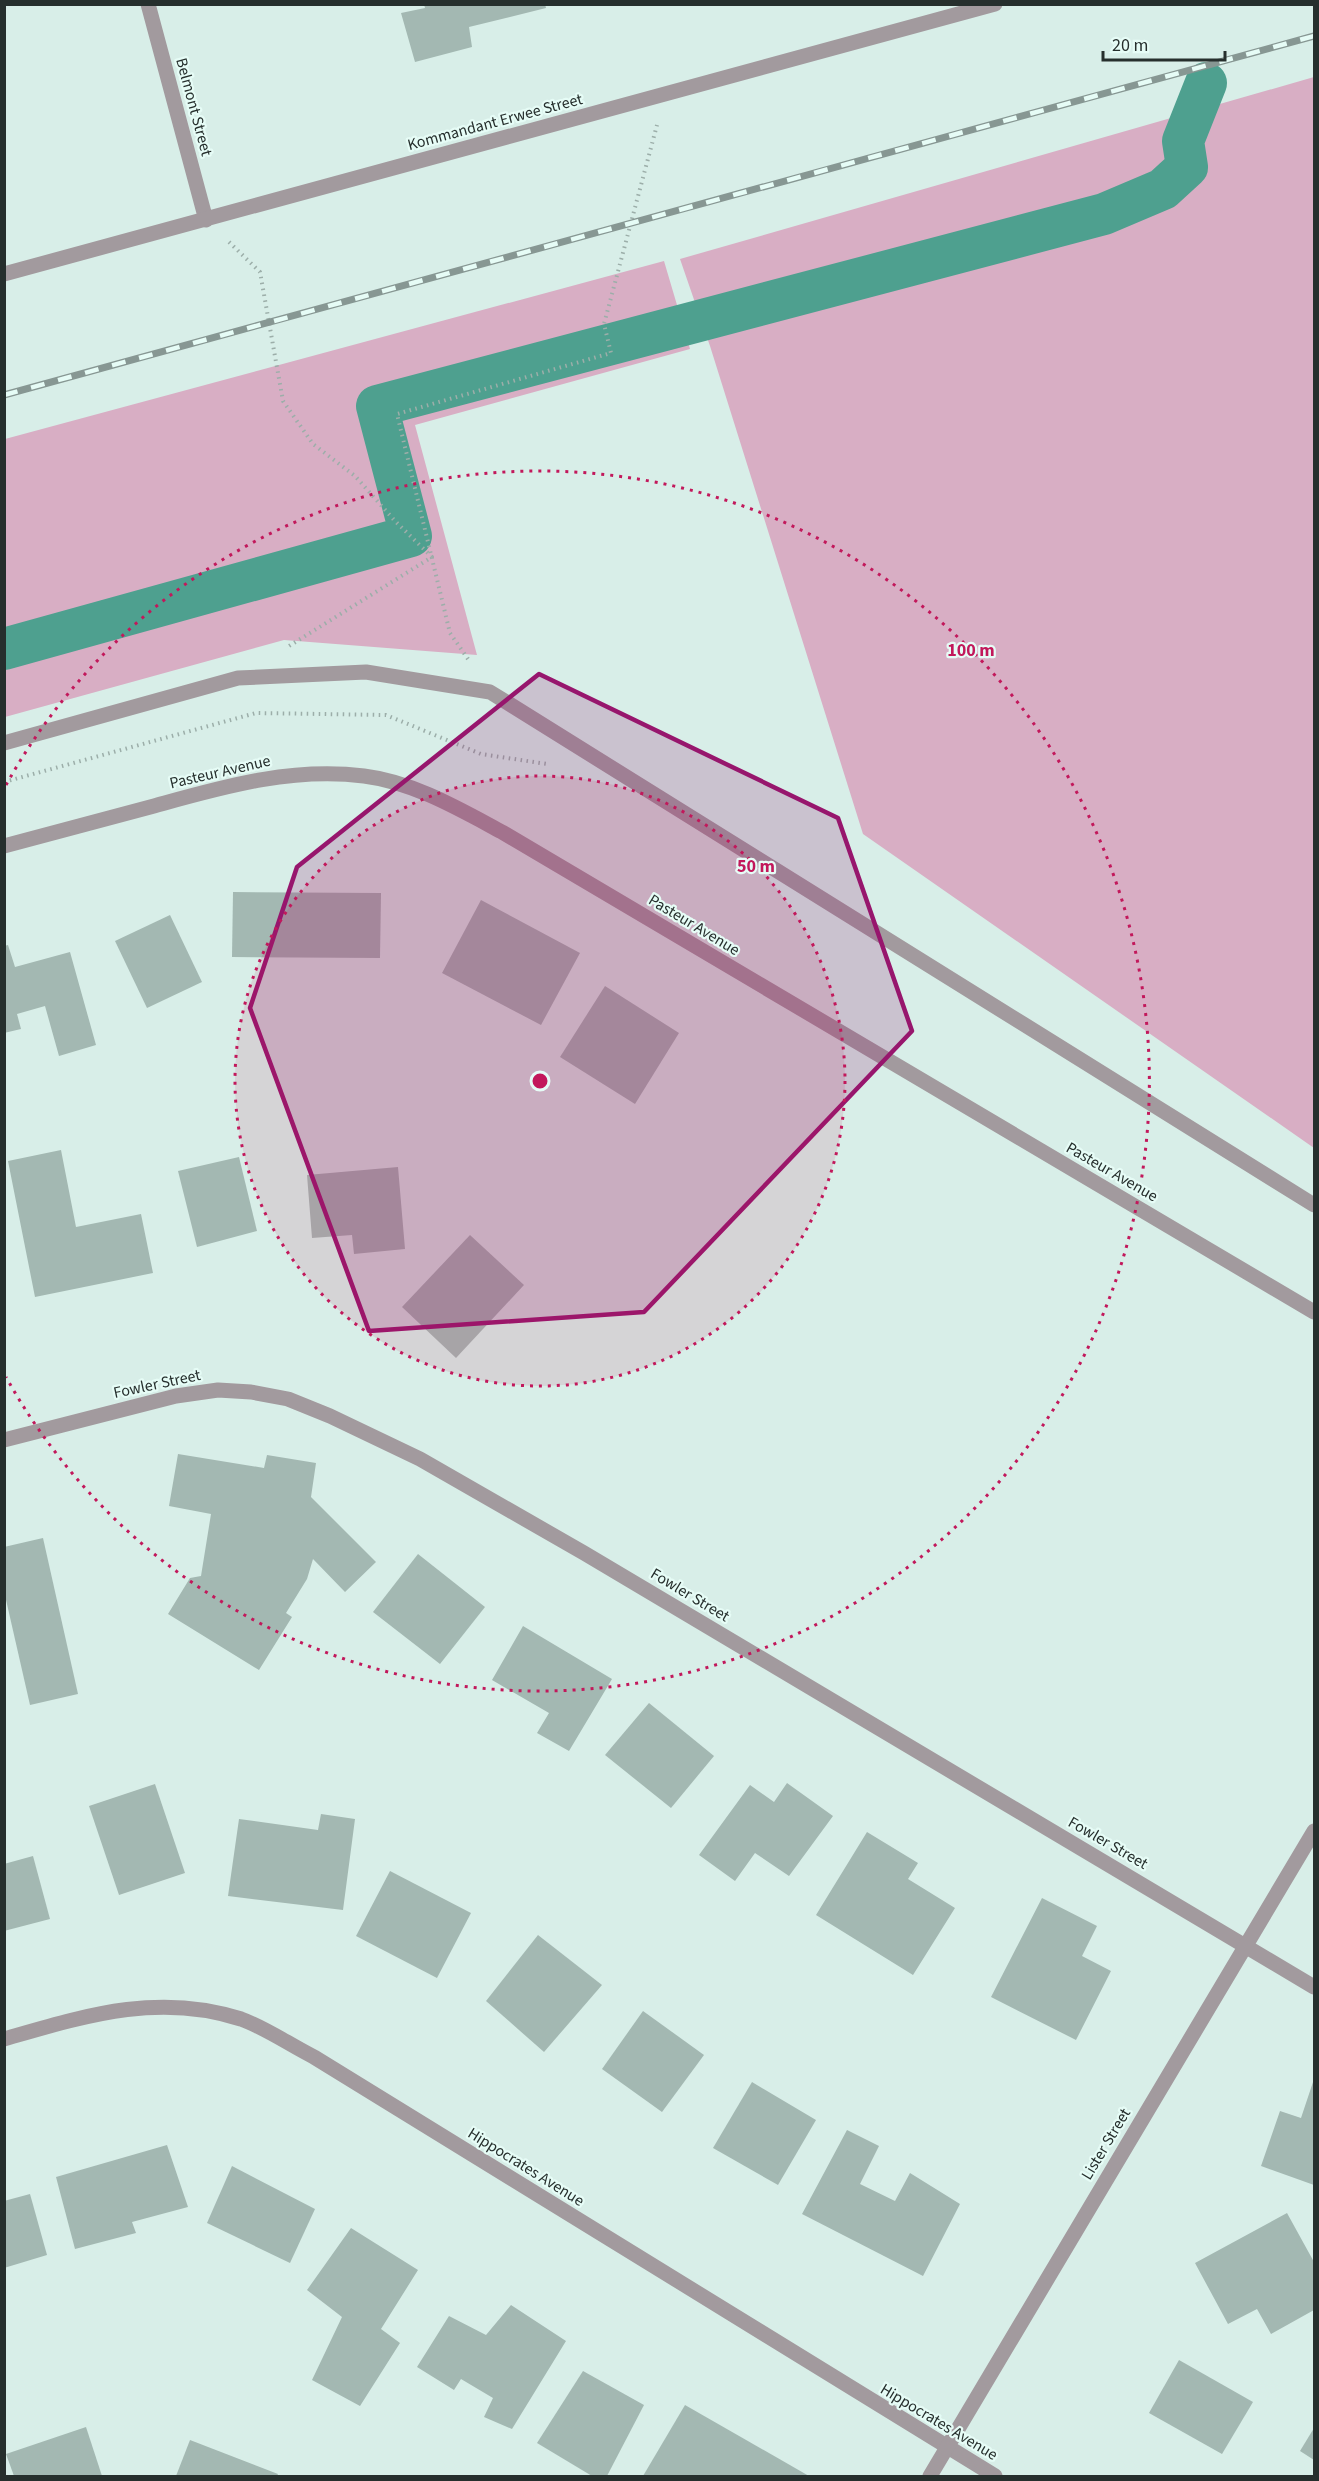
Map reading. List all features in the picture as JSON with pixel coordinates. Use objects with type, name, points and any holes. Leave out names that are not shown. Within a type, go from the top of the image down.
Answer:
[{"type":"street","name":"Belmont Street","points":[[148,4],[206,220]]},
{"type":"street","name":"Kommandant Erwee Street","points":[[4,274],[995,4]]},
{"type":"street","points":[[4,743],[238,678],[366,672],[490,692],[1314,1205]]},
{"type":"street","name":"Pasteur Avenue","points":[[4,846],[255,779],[319,773],[365,776],[407,787],[452,805],[502,832],[1314,1312]]},
{"type":"street","name":"Fowler Street","points":[[4,1440],[176,1396],[218,1390],[251,1392],[288,1399],[431,1464],[584,1552],[1314,1987]]},
{"type":"street","name":"Lister Street","points":[[930,2476],[1314,1831]]},
{"type":"street","name":"Hippocrates Avenue","points":[[4,2039],[102,2012],[181,2006],[242,2019],[314,2057],[995,2476]]},
{"type":"path","points":[[490,692],[450,633],[397,414],[612,353],[604,324],[665,94]]},
{"type":"path","points":[[206,220],[260,272],[283,401],[313,444],[356,476],[394,520],[432,557]]},
{"type":"path","points":[[286,648],[432,557]]},
{"type":"highlighted area","points":[[539,674],[838,818],[912,1031],[644,1312],[369,1331],[250,1008],[297,867]]},
{"type":"shaded area","points":[[1314,77],[1314,1148],[863,834],[710,346],[680,259]]},
{"type":"shaded area","points":[[664,261],[690,349],[415,425],[477,655],[284,640],[5,717],[5,439]]},
{"type":"building","points":[[424,4],[545,4],[546,8],[469,27],[472,47],[415,62],[401,13],[425,8]]},
{"type":"building","points":[[233,892],[381,893],[380,958],[232,957]]},
{"type":"building","points":[[481,900],[580,953],[541,1025],[442,973]]},
{"type":"building","points":[[170,915],[202,982],[147,1008],[115,941]]},
{"type":"building","points":[[8,945],[15,967],[70,952],[96,1045],[59,1056],[45,1006],[17,1014],[21,1029],[4,1033],[4,946]]},
{"type":"building","points":[[605,986],[679,1033],[635,1104],[560,1057]]},
{"type":"building","points":[[61,1150],[76,1227],[141,1214],[153,1273],[35,1297],[8,1161]]},
{"type":"building","points":[[239,1157],[257,1231],[197,1247],[178,1171]]},
{"type":"building","points":[[398,1167],[405,1249],[354,1254],[352,1235],[312,1238],[307,1175]]},
{"type":"building","points":[[470,1235],[524,1285],[456,1358],[402,1307]]},
{"type":"building","points":[[178,1454],[264,1468],[267,1455],[316,1463],[311,1497],[376,1562],[345,1592],[313,1559],[307,1579],[286,1613],[292,1617],[259,1670],[168,1614],[190,1578],[201,1576],[211,1514],[169,1506]]},
{"type":"building","points":[[43,1538],[78,1694],[30,1705],[4,1591],[4,1547]]},
{"type":"building","points":[[418,1554],[485,1607],[440,1664],[373,1612]]},
{"type":"building","points":[[523,1626],[612,1679],[569,1751],[537,1733],[549,1713],[492,1680]]},
{"type":"building","points":[[649,1703],[714,1756],[671,1808],[605,1755]]},
{"type":"building","points":[[787,1783],[833,1816],[789,1876],[755,1853],[735,1881],[699,1855],[750,1785],[774,1802]]},
{"type":"building","points":[[155,1784],[185,1873],[119,1895],[89,1806]]},
{"type":"building","points":[[321,1814],[355,1819],[343,1910],[228,1896],[239,1819],[318,1830]]},
{"type":"building","points":[[867,1832],[918,1863],[908,1879],[955,1908],[913,1975],[816,1915]]},
{"type":"building","points":[[33,1856],[50,1919],[4,1931],[4,1864]]},
{"type":"building","points":[[390,1871],[471,1913],[437,1978],[356,1936]]},
{"type":"building","points":[[1042,1898],[1097,1926],[1082,1956],[1111,1971],[1076,2040],[991,1997]]},
{"type":"building","points":[[538,1935],[602,1985],[544,2052],[486,2001]]},
{"type":"building","points":[[643,2011],[704,2055],[662,2112],[602,2069]]},
{"type":"building","points":[[1314,2079],[1314,2185],[1261,2166],[1280,2111],[1301,2118]]},
{"type":"building","points":[[752,2082],[816,2120],[778,2185],[713,2148]]},
{"type":"building","points":[[847,2130],[879,2146],[860,2184],[895,2201],[910,2173],[960,2204],[923,2276],[802,2214]]},
{"type":"building","points":[[167,2145],[188,2207],[132,2222],[136,2233],[75,2249],[56,2177]]},
{"type":"building","points":[[232,2166],[315,2209],[290,2263],[207,2223]]},
{"type":"building","points":[[30,2194],[47,2255],[4,2268],[4,2201]]},
{"type":"building","points":[[1287,2213],[1314,2262],[1314,2310],[1271,2334],[1257,2309],[1228,2324],[1195,2263]]},
{"type":"building","points":[[351,2228],[418,2270],[381,2329],[400,2343],[360,2406],[312,2380],[342,2317],[307,2290]]},
{"type":"building","points":[[511,2305],[566,2341],[512,2429],[484,2417],[493,2398],[461,2379],[454,2390],[417,2367],[449,2316],[486,2335]]},
{"type":"building","points":[[1179,2360],[1253,2402],[1222,2454],[1149,2413]]},
{"type":"building","points":[[583,2371],[644,2405],[607,2476],[592,2476],[537,2443]]},
{"type":"building","points":[[685,2405],[809,2476],[643,2476]]},
{"type":"building","points":[[86,2427],[102,2476],[14,2476],[6,2454]]},
{"type":"building","points":[[1314,2428],[1314,2460],[1300,2451]]},
{"type":"building","points":[[190,2440],[278,2474],[277,2476],[176,2476]]},
{"type":"waterway","points":[[4,649],[411,536],[377,406],[1104,214],[1163,189],[1187,167],[1183,141],[1206,83]]},
{"type":"railway","points":[[4,395],[1314,36]]}]
